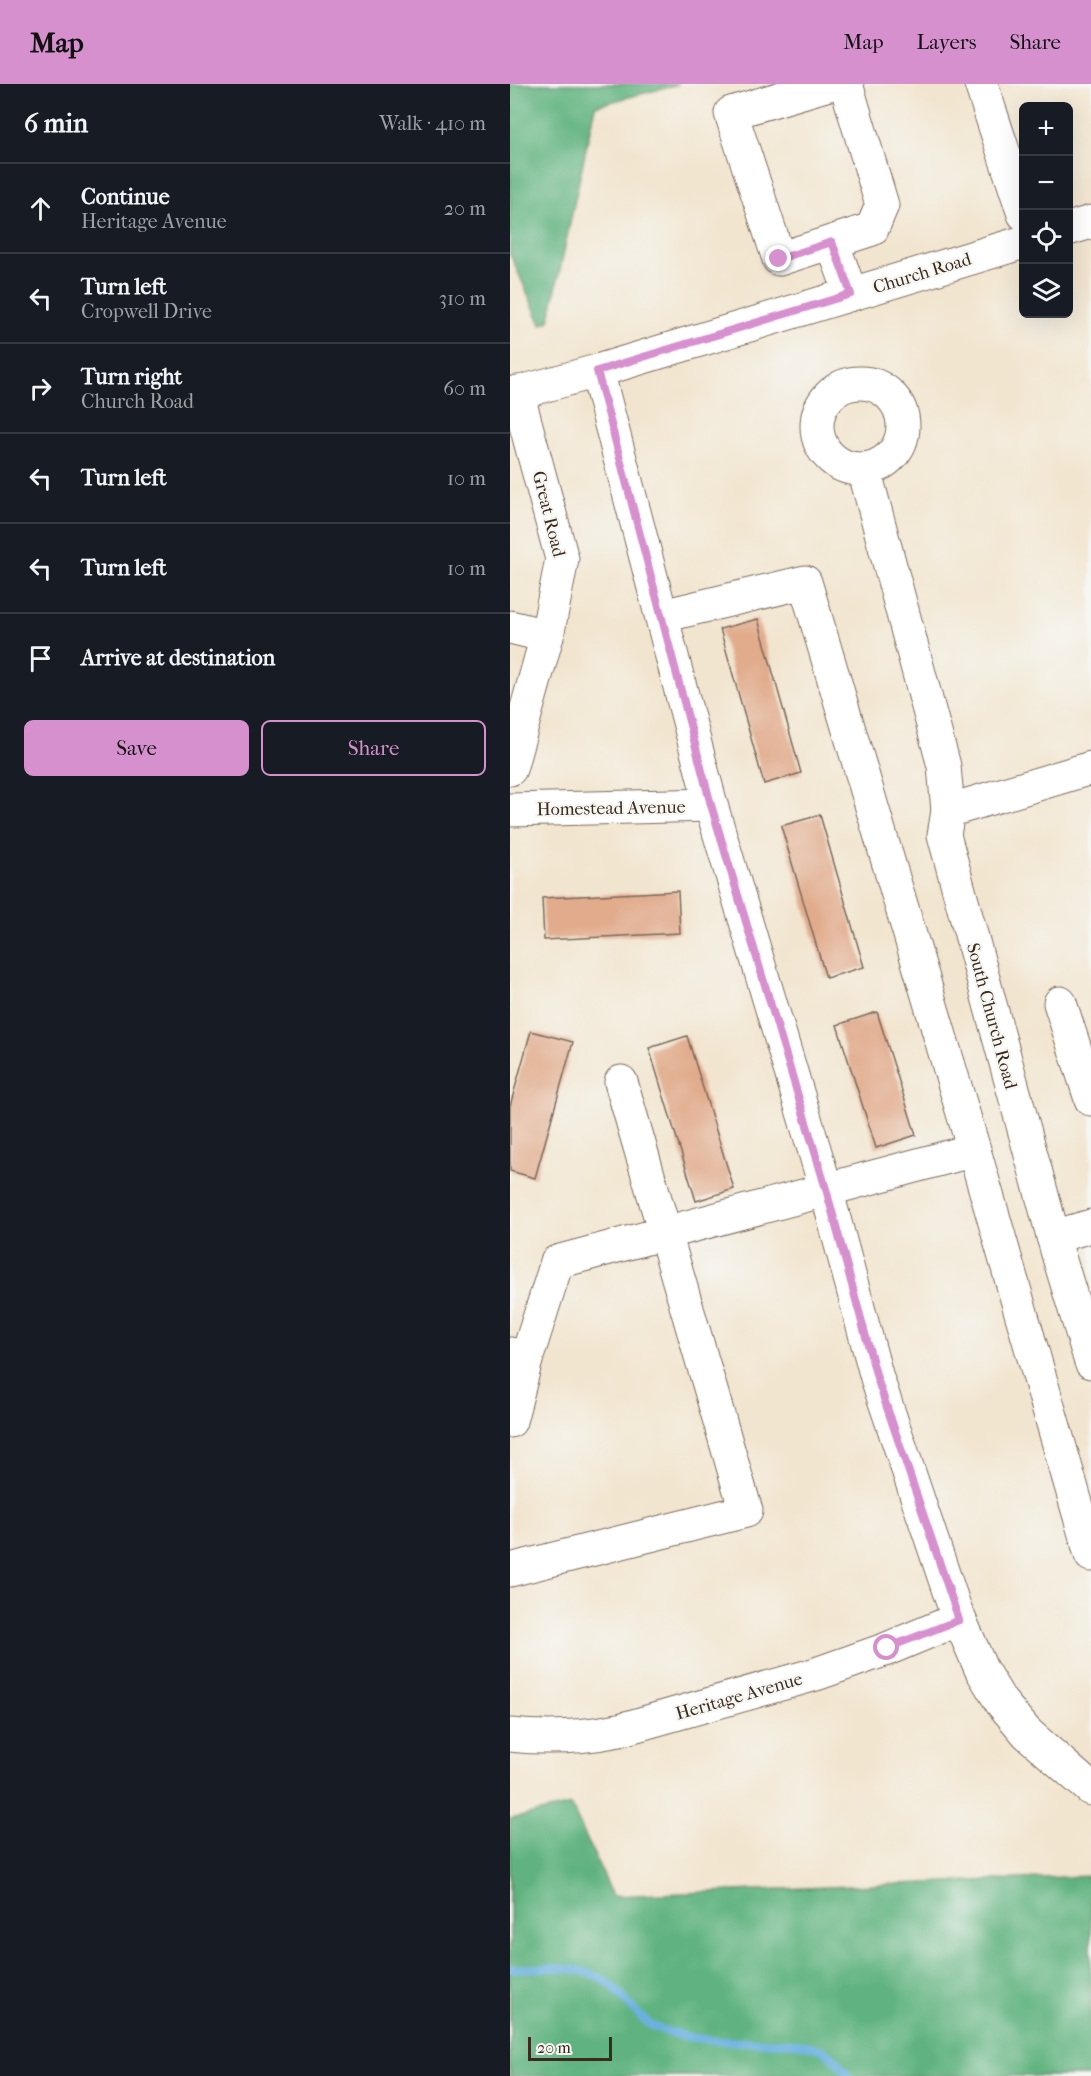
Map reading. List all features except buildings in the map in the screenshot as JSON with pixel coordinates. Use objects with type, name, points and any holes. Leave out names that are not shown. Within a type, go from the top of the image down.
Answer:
[{"type":"street","points":[[829,84],[731,113],[779,259],[872,229],[882,205],[846,84]]},
{"type":"street","points":[[981,84],[1022,210]]},
{"type":"street","points":[[1073,227],[1091,222]]},
{"type":"street","points":[[832,242],[851,294]]},
{"type":"street","name":"Church Road","points":[[514,393],[597,371],[1019,243]]},
{"type":"street","points":[[597,371],[711,805],[826,1189],[877,1378],[959,1620],[981,1670],[1001,1702],[1027,1733],[1089,1783]]},
{"type":"street","name":"Great Road","points":[[510,769],[547,636],[562,559],[514,393]]},
{"type":"street","name":"South Church Road","points":[[864,469],[944,766],[948,811],[944,835],[1053,1237],[1091,1362]]},
{"type":"street","points":[[662,616],[805,582],[974,1150],[1091,1555]]},
{"type":"street","points":[[510,627],[547,636]]},
{"type":"street","points":[[948,811],[1091,768]]},
{"type":"street","name":"Homestead Avenue","points":[[510,810],[711,805]]},
{"type":"street","points":[[1060,1003],[1091,1099]]},
{"type":"street","points":[[510,1570],[746,1511],[621,1082]]},
{"type":"street","points":[[510,1421],[518,1357],[557,1262],[974,1150]]},
{"type":"street","points":[[1053,1237],[1091,1226]]},
{"type":"street","name":"Heritage Avenue","points":[[510,1735],[545,1738],[595,1735],[620,1730],[816,1674],[959,1620]]},
{"type":"green space","points":[[510,84],[679,84],[595,106],[549,321],[541,324],[510,254]]},
{"type":"green space","points":[[571,1805],[613,1896],[1091,1876],[1091,2076],[510,2076],[510,1819]]},
{"type":"waterway","points":[[510,1969],[564,1969],[590,1973],[612,1986],[638,2015],[655,2027],[688,2037],[742,2042],[796,2043],[814,2047],[832,2056],[848,2076]]},
{"type":"route","points":[[779,259],[832,242],[851,294],[597,371],[711,805],[826,1189],[877,1378],[959,1620],[887,1648]]}]
